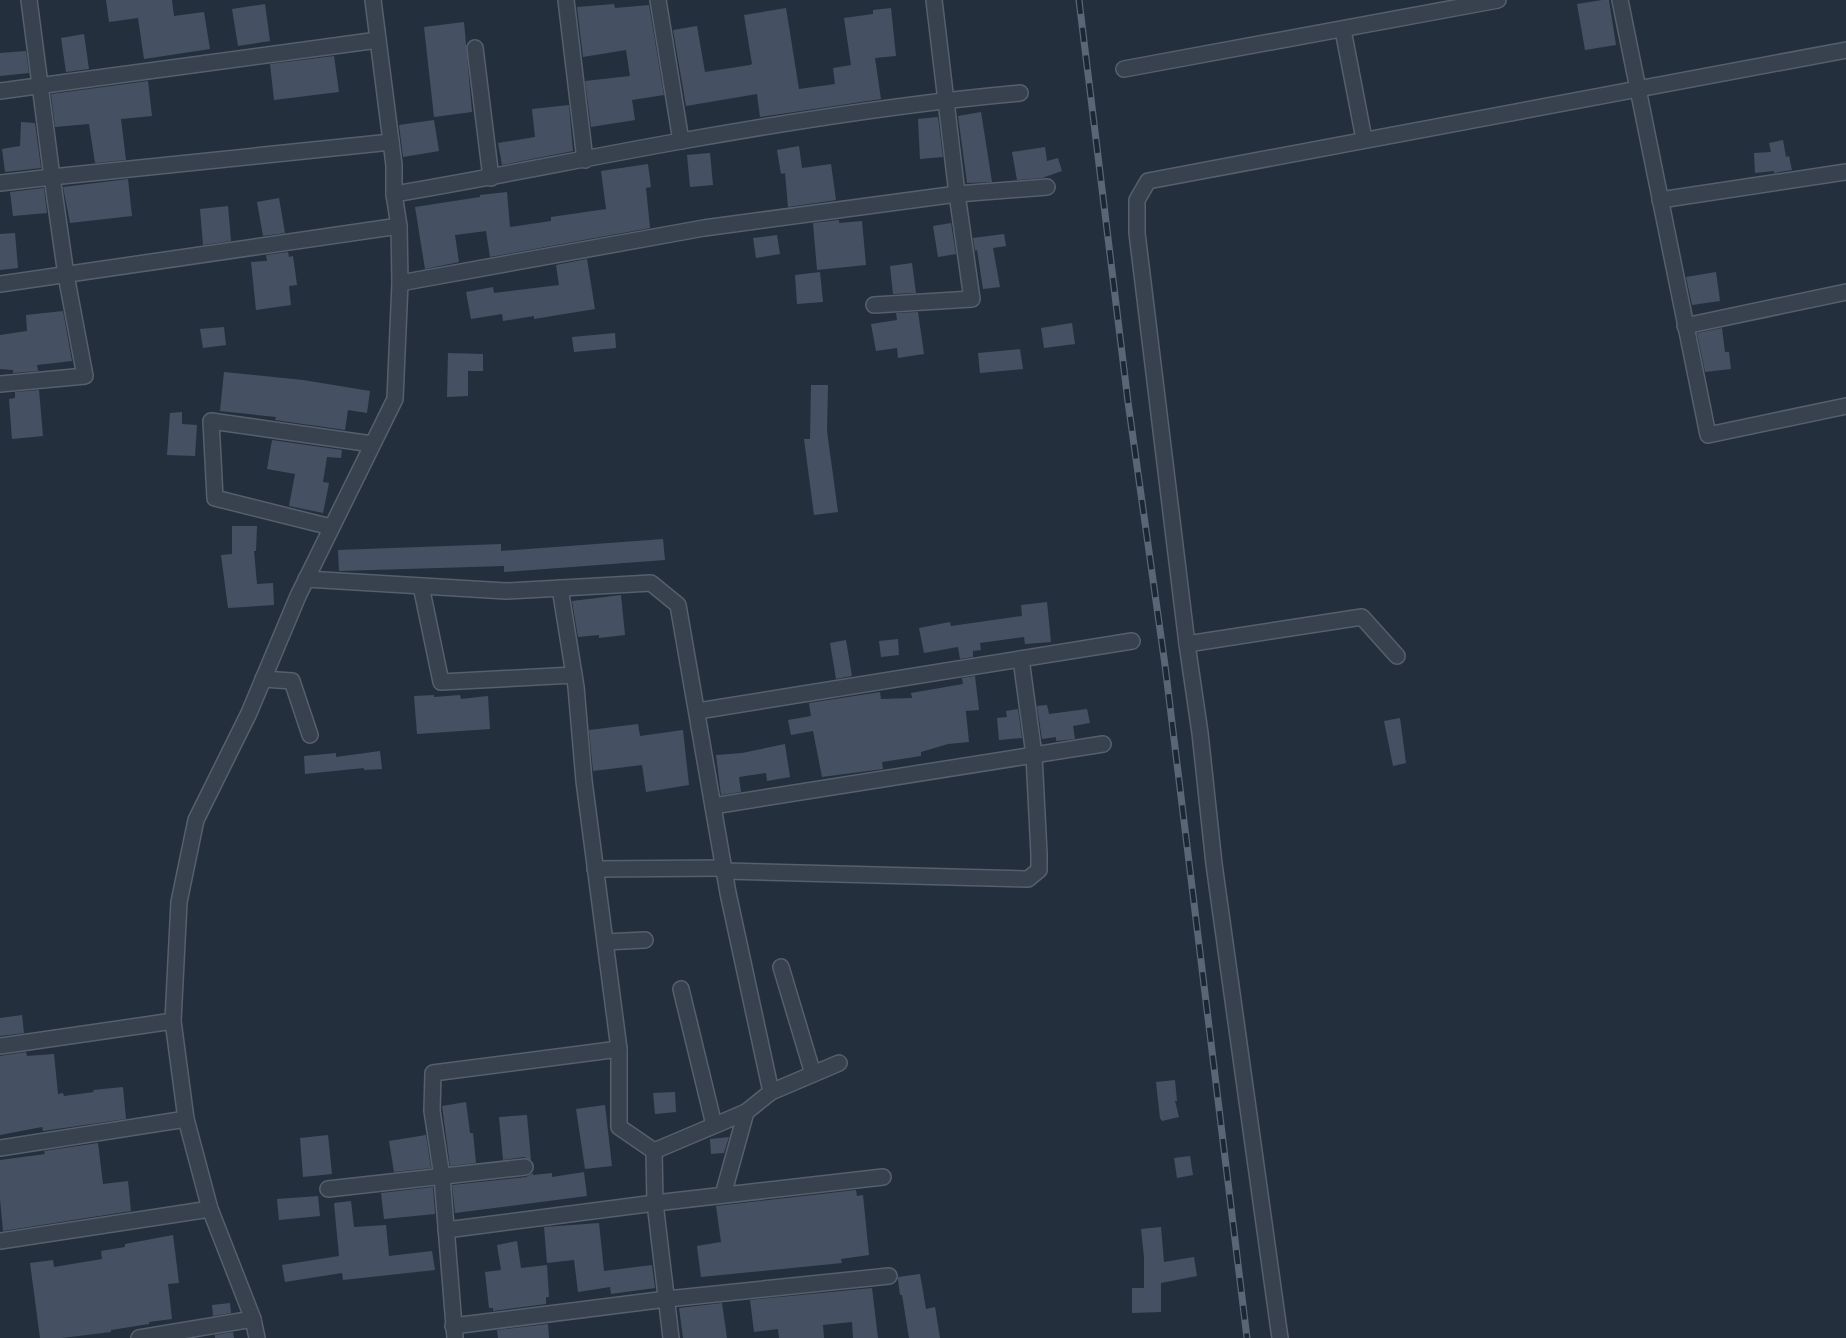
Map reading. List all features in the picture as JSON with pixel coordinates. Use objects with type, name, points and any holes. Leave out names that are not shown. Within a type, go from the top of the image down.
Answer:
[{"type":"street","points":[[0,384],[85,376],[66,275],[29,0]]},
{"type":"street","points":[[257,1338],[253,1319],[210,1209],[186,1119],[173,1021],[178,902],[196,820],[249,713],[306,579],[395,399],[400,283],[399,226],[373,0]]},
{"type":"street","points":[[566,0],[585,160]]},
{"type":"street","points":[[874,305],[972,299],[934,0]]},
{"type":"street","points":[[1124,69],[1498,0]]},
{"type":"street","points":[[1620,0],[1708,435],[1846,406]]},
{"type":"street","points":[[661,1],[681,141]]},
{"type":"street","points":[[1343,30],[1364,139]]},
{"type":"street","points":[[0,91],[378,40]]},
{"type":"street","points":[[475,48],[492,178]]},
{"type":"street","points":[[1280,1338],[1214,864],[1200,733],[1137,233],[1137,200],[1148,181],[1846,50]]},
{"type":"street","points":[[394,194],[492,178],[681,141],[945,100],[1020,93]]},
{"type":"street","points":[[0,183],[391,142]]},
{"type":"street","points":[[1660,200],[1846,172]]},
{"type":"street","points":[[400,283],[704,228],[957,194],[1047,187]]},
{"type":"street","points":[[0,284],[399,226]]},
{"type":"street","points":[[1686,326],[1846,292]]},
{"type":"street","points":[[331,527],[215,498],[211,421],[372,444]]},
{"type":"street","points":[[306,579],[506,591],[651,583],[678,605],[724,870],[771,1092]]},
{"type":"street","points":[[421,586],[441,682],[574,675]]},
{"type":"street","points":[[560,588],[574,675],[584,781],[619,1049],[619,1127],[654,1151]]},
{"type":"street","points":[[1187,644],[1362,617],[1397,656]]},
{"type":"street","points":[[698,711],[1132,641]]},
{"type":"street","points":[[595,869],[724,870],[1028,879],[1039,870],[1035,755],[1021,658]]},
{"type":"street","points":[[263,679],[292,681],[310,735]]},
{"type":"street","points":[[713,806],[1103,744]]},
{"type":"street","points":[[605,942],[645,940]]},
{"type":"street","points":[[782,967],[813,1074]]},
{"type":"street","points":[[681,989],[714,1125]]},
{"type":"street","points":[[0,1046],[173,1021]]},
{"type":"street","points":[[619,1049],[433,1073],[432,1111],[442,1177],[454,1332],[668,1299],[889,1276]]},
{"type":"street","points":[[654,1151],[746,1112],[771,1092],[839,1062]]},
{"type":"street","points":[[723,1195],[746,1112]]},
{"type":"street","points":[[0,1148],[186,1119]]},
{"type":"street","points":[[654,1151],[659,1250],[668,1299],[671,1338]]},
{"type":"street","points":[[328,1189],[525,1167]]},
{"type":"street","points":[[446,1230],[883,1177]]},
{"type":"street","points":[[0,1241],[210,1209]]},
{"type":"street","points":[[139,1338],[253,1319]]},
{"type":"building","points":[[106,0],[172,0],[174,16],[204,12],[210,49],[144,59],[138,18],[109,22]]},
{"type":"building","points":[[1609,0],[1616,45],[1585,50],[1577,4]]},
{"type":"building","points":[[265,4],[270,41],[238,46],[232,9]]},
{"type":"building","points":[[614,4],[615,8],[649,5],[664,95],[632,100],[635,120],[591,127],[585,81],[630,76],[626,50],[583,57],[577,7]]},
{"type":"building","points":[[786,8],[799,89],[835,84],[833,68],[851,65],[844,18],[873,14],[873,10],[891,8],[896,56],[875,58],[881,99],[760,117],[757,94],[686,106],[673,30],[697,26],[705,72],[750,65],[752,64],[744,15]]},
{"type":"building","points":[[464,22],[472,112],[434,117],[424,27]]},
{"type":"building","points":[[84,34],[89,69],[66,72],[61,38]]},
{"type":"building","points":[[26,51],[29,73],[0,76],[0,53]]},
{"type":"building","points":[[334,56],[339,92],[274,100],[270,64]]},
{"type":"building","points":[[148,81],[152,116],[121,119],[126,160],[95,163],[89,124],[55,127],[51,94]]},
{"type":"building","points":[[569,105],[573,151],[502,165],[498,143],[535,137],[532,109]]},
{"type":"building","points":[[981,112],[992,182],[967,183],[958,116]]},
{"type":"building","points":[[938,117],[943,157],[920,159],[918,119]]},
{"type":"building","points":[[434,120],[439,151],[403,157],[399,125]]},
{"type":"building","points":[[21,122],[35,123],[41,168],[5,172],[2,149],[20,146]]},
{"type":"building","points":[[1783,140],[1786,157],[1789,156],[1792,170],[1755,173],[1754,153],[1771,152],[1769,143]]},
{"type":"building","points":[[799,146],[802,168],[831,164],[836,200],[788,207],[785,173],[781,174],[777,150]]},
{"type":"building","points":[[1045,147],[1047,161],[1058,158],[1062,171],[1042,178],[1017,180],[1012,152]]},
{"type":"building","points":[[710,153],[713,185],[690,187],[687,155]]},
{"type":"building","points":[[648,164],[651,187],[646,188],[650,228],[490,257],[486,231],[455,235],[459,262],[425,269],[415,207],[507,192],[510,227],[551,221],[551,217],[606,209],[601,171]]},
{"type":"building","points":[[128,179],[132,216],[70,223],[63,187]]},
{"type":"building","points":[[44,188],[47,213],[13,216],[10,192]]},
{"type":"building","points":[[279,198],[285,233],[263,236],[257,202]]},
{"type":"building","points":[[228,206],[231,241],[203,245],[200,209]]},
{"type":"building","points":[[839,220],[839,223],[862,221],[866,265],[817,270],[813,223]]},
{"type":"building","points":[[951,223],[956,254],[938,257],[933,226]]},
{"type":"building","points":[[15,233],[18,268],[0,270],[0,234]]},
{"type":"building","points":[[1004,234],[1006,246],[993,248],[1000,287],[983,289],[973,238]]},
{"type":"building","points":[[777,235],[780,254],[756,258],[753,238]]},
{"type":"building","points":[[288,252],[289,257],[293,256],[297,285],[289,286],[291,305],[256,310],[251,262],[267,261],[266,255]]},
{"type":"building","points":[[587,259],[595,309],[534,319],[534,316],[503,321],[502,314],[471,319],[466,292],[493,287],[494,293],[559,285],[556,265]]},
{"type":"building","points":[[912,263],[916,293],[893,294],[890,266]]},
{"type":"building","points":[[820,272],[823,302],[797,304],[795,275]]},
{"type":"building","points":[[1716,272],[1720,301],[1692,305],[1686,277]]},
{"type":"building","points":[[63,311],[72,361],[37,365],[38,371],[13,373],[13,370],[0,369],[0,335],[27,331],[26,315]]},
{"type":"building","points":[[918,312],[924,354],[898,358],[897,348],[876,351],[871,324],[897,320],[896,313]]},
{"type":"building","points":[[1072,323],[1075,344],[1044,348],[1041,328]]},
{"type":"building","points":[[224,327],[226,345],[203,348],[200,329]]},
{"type":"building","points":[[1722,328],[1725,352],[1729,352],[1731,369],[1705,372],[1697,333]]},
{"type":"building","points":[[615,333],[616,348],[574,352],[572,337]]},
{"type":"building","points":[[1020,349],[1023,369],[980,373],[978,353]]},
{"type":"building","points":[[448,353],[483,354],[483,371],[468,371],[468,396],[447,397]]},
{"type":"building","points":[[224,372],[303,380],[370,391],[367,413],[348,410],[345,430],[275,420],[276,417],[220,411]]},
{"type":"building","points":[[811,385],[828,385],[827,431],[838,512],[814,515],[804,439],[810,439]]},
{"type":"building","points":[[39,390],[43,436],[12,439],[9,399],[15,398],[15,392]]},
{"type":"building","points":[[182,412],[182,424],[197,425],[195,456],[167,455],[170,413]]},
{"type":"building","points":[[272,440],[342,450],[341,458],[327,457],[323,482],[329,483],[323,513],[289,506],[295,474],[267,469]]},
{"type":"building","points":[[232,526],[257,526],[256,551],[254,551],[257,584],[273,583],[274,605],[228,608],[221,555],[232,554]]},
{"type":"building","points":[[663,539],[665,560],[504,572],[504,566],[339,571],[338,550],[501,544],[501,551]]},
{"type":"building","points":[[621,595],[625,635],[599,638],[599,635],[578,637],[572,601]]},
{"type":"building","points":[[1047,602],[1051,642],[1025,644],[1024,637],[980,643],[981,650],[973,651],[973,657],[960,659],[958,647],[924,653],[919,628],[950,622],[951,626],[1022,616],[1021,605]]},
{"type":"building","points":[[898,639],[899,655],[881,657],[879,641]]},
{"type":"building","points":[[846,640],[852,676],[836,679],[830,643]]},
{"type":"building","points":[[975,676],[979,710],[966,711],[965,703],[969,742],[948,744],[921,752],[921,756],[882,762],[883,769],[822,777],[813,731],[791,735],[788,720],[811,716],[809,703],[880,692],[881,699],[912,698],[911,693],[963,684],[962,678]]},
{"type":"building","points":[[434,695],[434,697],[460,695],[461,699],[488,696],[490,729],[417,734],[414,696]]},
{"type":"building","points":[[1047,705],[1049,714],[1087,709],[1090,723],[1073,726],[1075,739],[1056,741],[1056,737],[1042,739],[1037,706]]},
{"type":"building","points":[[1018,709],[1022,738],[999,740],[997,718],[1007,717],[1006,711]]},
{"type":"building","points":[[1400,718],[1406,763],[1393,766],[1384,721]]},
{"type":"building","points":[[638,724],[640,736],[683,730],[689,785],[646,792],[642,765],[593,771],[589,730]]},
{"type":"building","points":[[785,744],[790,777],[767,781],[766,773],[739,777],[741,792],[721,795],[716,755],[742,753]]},
{"type":"building","points":[[380,751],[382,769],[364,770],[364,768],[305,774],[304,756],[336,753],[336,757]]},
{"type":"building","points":[[22,1015],[24,1033],[0,1036],[0,1018]]},
{"type":"building","points":[[26,1052],[27,1056],[54,1054],[58,1094],[63,1093],[64,1096],[123,1087],[126,1119],[43,1131],[42,1127],[0,1135],[0,1056]]},
{"type":"building","points":[[1175,1080],[1177,1101],[1175,1101],[1179,1117],[1162,1121],[1156,1082]]},
{"type":"building","points":[[675,1092],[676,1112],[655,1114],[653,1093]]},
{"type":"building","points":[[466,1102],[470,1133],[473,1133],[476,1163],[450,1166],[442,1106]]},
{"type":"building","points":[[605,1105],[612,1166],[585,1169],[576,1109]]},
{"type":"building","points":[[527,1115],[531,1160],[524,1157],[503,1160],[499,1117]]},
{"type":"building","points":[[328,1135],[332,1174],[303,1177],[300,1138]]},
{"type":"building","points":[[426,1135],[431,1168],[394,1172],[389,1141]]},
{"type":"building","points":[[729,1137],[724,1153],[711,1154],[710,1139]]},
{"type":"building","points":[[98,1143],[103,1184],[128,1181],[131,1211],[3,1231],[0,1160]]},
{"type":"building","points":[[1190,1156],[1193,1175],[1177,1178],[1174,1158]]},
{"type":"building","points":[[584,1172],[587,1196],[455,1213],[452,1185],[526,1177],[533,1173],[533,1175],[552,1173],[552,1177]]},
{"type":"building","points":[[433,1187],[435,1214],[384,1219],[381,1193]]},
{"type":"building","points":[[856,1190],[857,1196],[863,1195],[869,1255],[841,1259],[842,1263],[701,1277],[697,1246],[721,1242],[716,1206]]},
{"type":"building","points":[[318,1196],[320,1216],[279,1220],[277,1199]]},
{"type":"building","points":[[351,1201],[354,1227],[386,1225],[389,1256],[432,1251],[435,1270],[343,1280],[342,1273],[285,1282],[282,1265],[339,1256],[334,1203]]},
{"type":"building","points":[[599,1223],[604,1271],[652,1265],[655,1288],[611,1294],[610,1287],[578,1292],[574,1260],[547,1263],[544,1227]]},
{"type":"building","points":[[1161,1227],[1164,1262],[1194,1257],[1197,1276],[1161,1283],[1161,1312],[1132,1313],[1132,1288],[1144,1288],[1141,1229]]},
{"type":"building","points":[[173,1235],[179,1283],[168,1284],[172,1319],[111,1330],[111,1332],[62,1338],[40,1338],[30,1263],[53,1260],[54,1267],[102,1259],[101,1251]]},
{"type":"building","points":[[517,1241],[521,1268],[547,1265],[549,1297],[546,1297],[546,1304],[493,1311],[493,1308],[489,1308],[485,1272],[501,1270],[497,1245]]},
{"type":"building","points":[[920,1274],[926,1309],[935,1307],[940,1338],[909,1338],[898,1277]]},
{"type":"building","points":[[872,1288],[878,1338],[853,1338],[852,1322],[823,1325],[824,1338],[779,1338],[778,1329],[754,1332],[750,1300]]},
{"type":"building","points":[[230,1303],[231,1313],[213,1316],[212,1305]]},
{"type":"building","points":[[722,1303],[727,1338],[683,1338],[679,1308]]},
{"type":"building","points":[[548,1324],[549,1338],[498,1338],[497,1330]]},
{"type":"building","points":[[233,1332],[234,1338],[215,1338],[215,1335]]},
{"type":"railway","points":[[1079,0],[1128,402],[1165,665],[1247,1338]]}]
